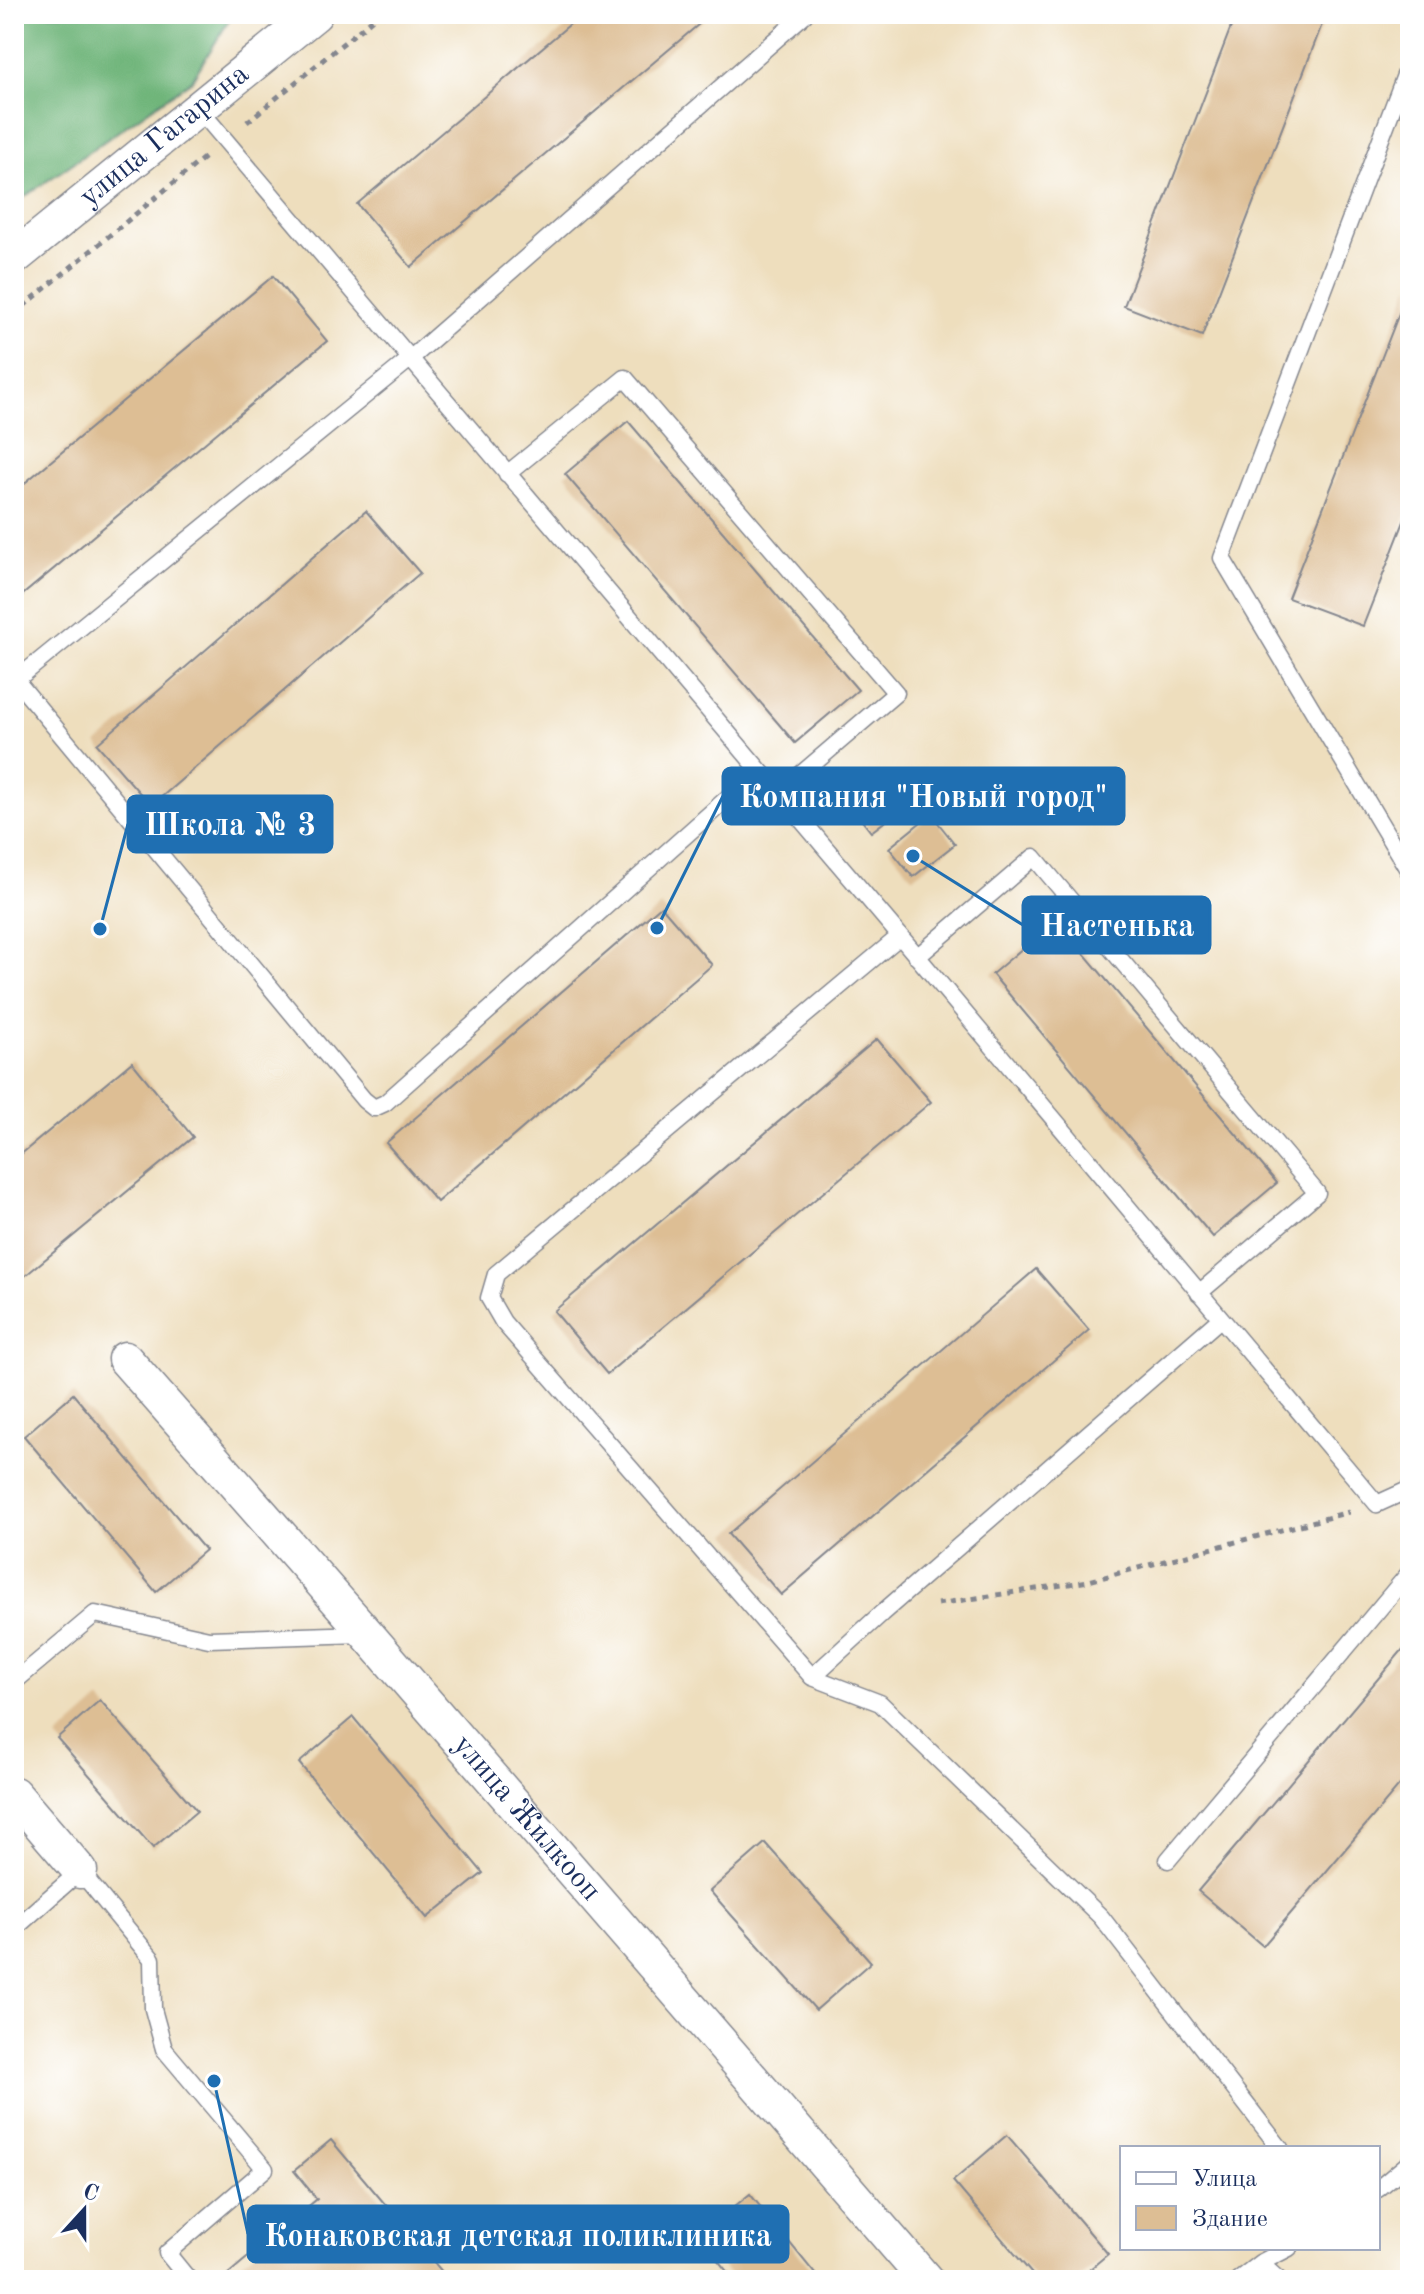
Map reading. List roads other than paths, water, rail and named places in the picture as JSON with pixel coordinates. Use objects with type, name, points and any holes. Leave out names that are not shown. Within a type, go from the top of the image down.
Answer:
[{"type":"street","name":"улица Гагарина","points":[[14,258],[315,14]]},
{"type":"street","name":"улица Жилкооп","points":[[125,1359],[926,2280]]},
{"type":"street","points":[[14,1794],[80,1871]]},
{"type":"lane","points":[[759,770],[385,1103],[374,1108],[364,1100],[15,679],[410,359],[805,14]]},
{"type":"lane","points":[[1410,62],[1222,558],[1410,873]]},
{"type":"lane","points":[[198,108],[1377,1504],[1410,1489]]},
{"type":"lane","points":[[507,474],[625,378],[896,693],[779,793]]},
{"type":"lane","points":[[917,957],[1034,857],[1317,1193],[1199,1293]]},
{"type":"lane","points":[[900,936],[496,1274],[489,1298],[503,1322],[812,1677],[880,1703],[1101,1917],[1278,2146]]},
{"type":"lane","points":[[812,1677],[1220,1319]]},
{"type":"lane","points":[[1168,1860],[1410,1572]]},
{"type":"lane","points":[[14,1682],[95,1614],[209,1639],[367,1634]]},
{"type":"lane","points":[[14,1929],[80,1871],[152,1959],[153,2009],[164,2049],[265,2169],[167,2253],[189,2280]]},
{"type":"lane","points":[[1380,2187],[1410,2162]]},
{"type":"lane","points":[[1238,2280],[1260,2263],[1285,2250]]},
{"type":"lane","points":[[1260,2263],[1279,2280]]},
{"type":"place","name":"Настенька","points":[[913,856]]},
{"type":"place","name":"Компания \"Новый город\"","points":[[657,928]]},
{"type":"place","name":"Школа № 3","points":[[100,929]]},
{"type":"place","name":"Конаковская детская поликлиника","points":[[214,2081]]}]
